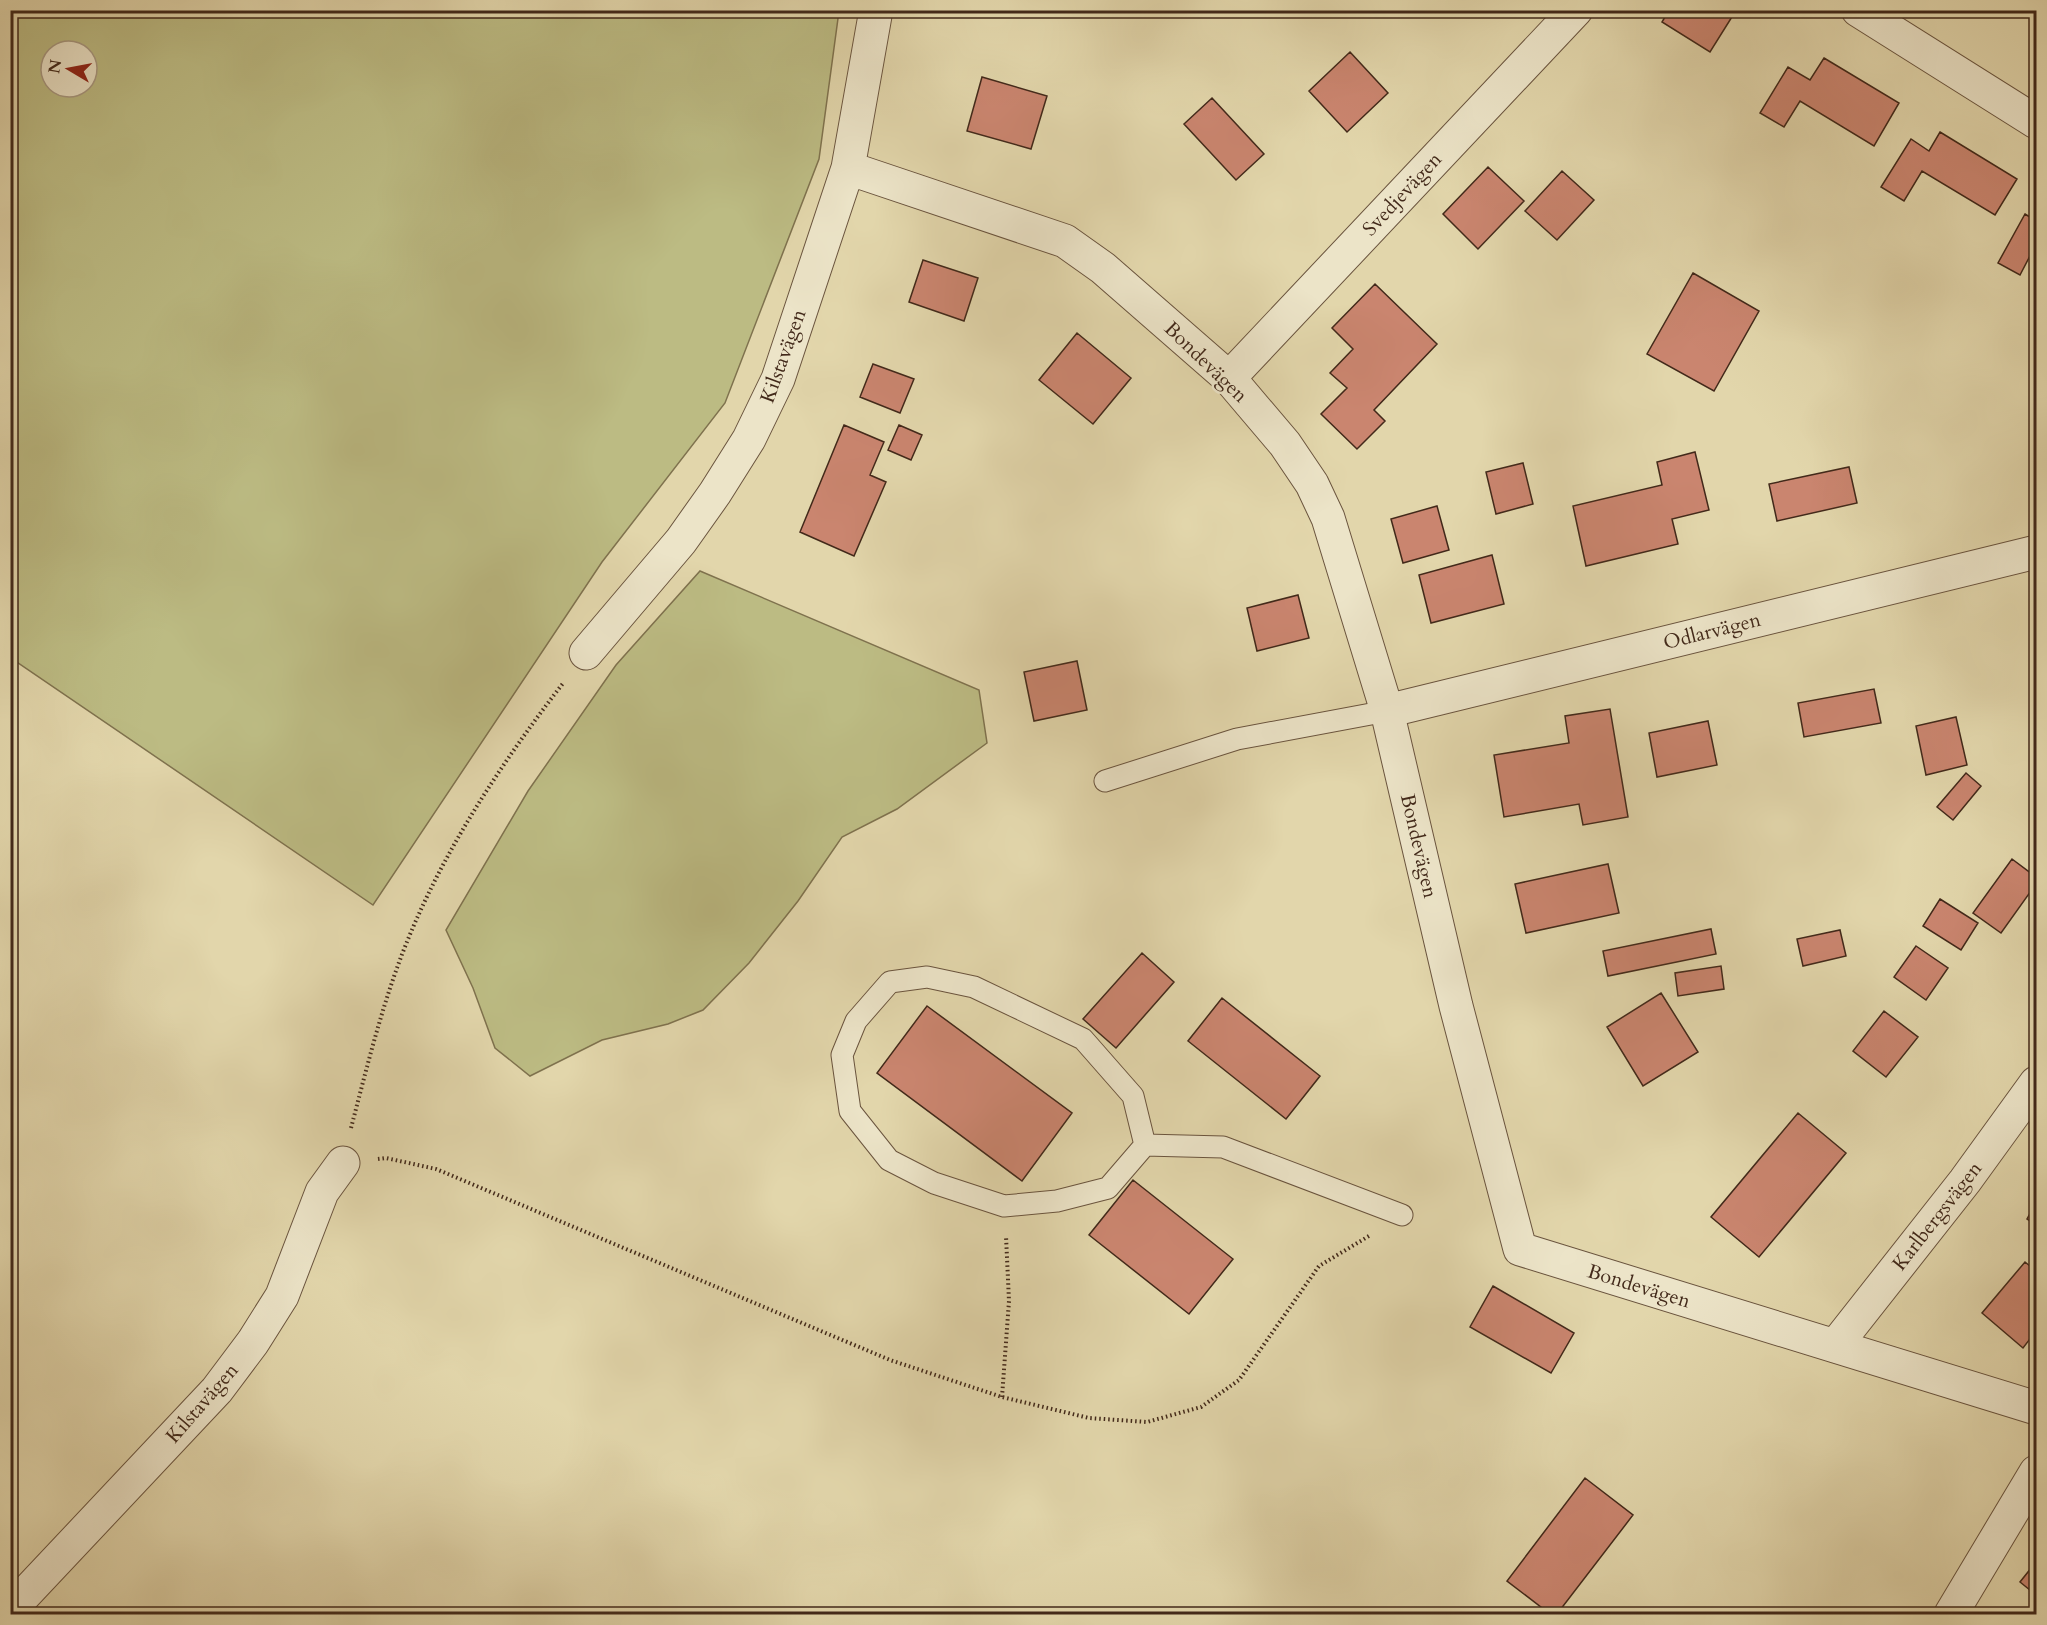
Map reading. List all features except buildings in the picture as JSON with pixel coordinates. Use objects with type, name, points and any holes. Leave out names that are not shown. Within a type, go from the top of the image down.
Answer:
[{"type":"street","name":"Kilstavägen","points":[[586,652],[681,541],[715,493],[749,439],[778,379],[848,168],[869,61],[876,10]]},
{"type":"street","name":"Svedjevägen","points":[[1229,378],[1576,10]]},
{"type":"street","points":[[1858,10],[2037,122]]},
{"type":"street","name":"Bondevägen","points":[[848,168],[1065,241],[1102,268],[1229,378],[1285,444],[1312,484],[1328,518],[1387,711],[1456,1006],[1520,1249],[2037,1408]]},
{"type":"street","name":"Odlarvägen","points":[[1387,711],[2037,552]]},
{"type":"street","name":"Karlbergsvägen","points":[[1835,1346],[1965,1181],[2037,1083]]},
{"type":"street","name":"Kilstavägen","points":[[10,1610],[217,1390],[253,1342],[282,1296],[322,1192],[343,1163]]},
{"type":"street","points":[[1951,1614],[2037,1472]]},
{"type":"lane","points":[[1105,781],[1237,739],[1387,711]]},
{"type":"lane","points":[[927,977],[974,987],[1083,1039],[1133,1096],[1145,1145],[1108,1188],[1057,1201],[1004,1206],[934,1183],[889,1160],[850,1111],[842,1055],[856,1021],[890,982],[927,977]]},
{"type":"lane","points":[[1145,1145],[1223,1147],[1402,1215]]},
{"type":"path","points":[[586,652],[516,746],[459,836],[429,895],[402,956],[385,1005],[343,1163],[386,1158],[436,1169],[890,1360],[1002,1397],[1089,1418],[1147,1422],[1201,1407],[1239,1380],[1319,1266],[1402,1215]]},
{"type":"path","points":[[1002,1397],[1010,1301],[1004,1206]]},
{"type":"shaded area","points":[[11,10],[839,11],[819,159],[725,403],[602,562],[373,905],[11,658]]},
{"type":"shaded area","points":[[700,571],[979,690],[987,743],[897,809],[842,837],[798,901],[749,963],[703,1010],[668,1024],[602,1040],[530,1076],[495,1048],[473,988],[446,930],[528,791],[616,665]]}]
